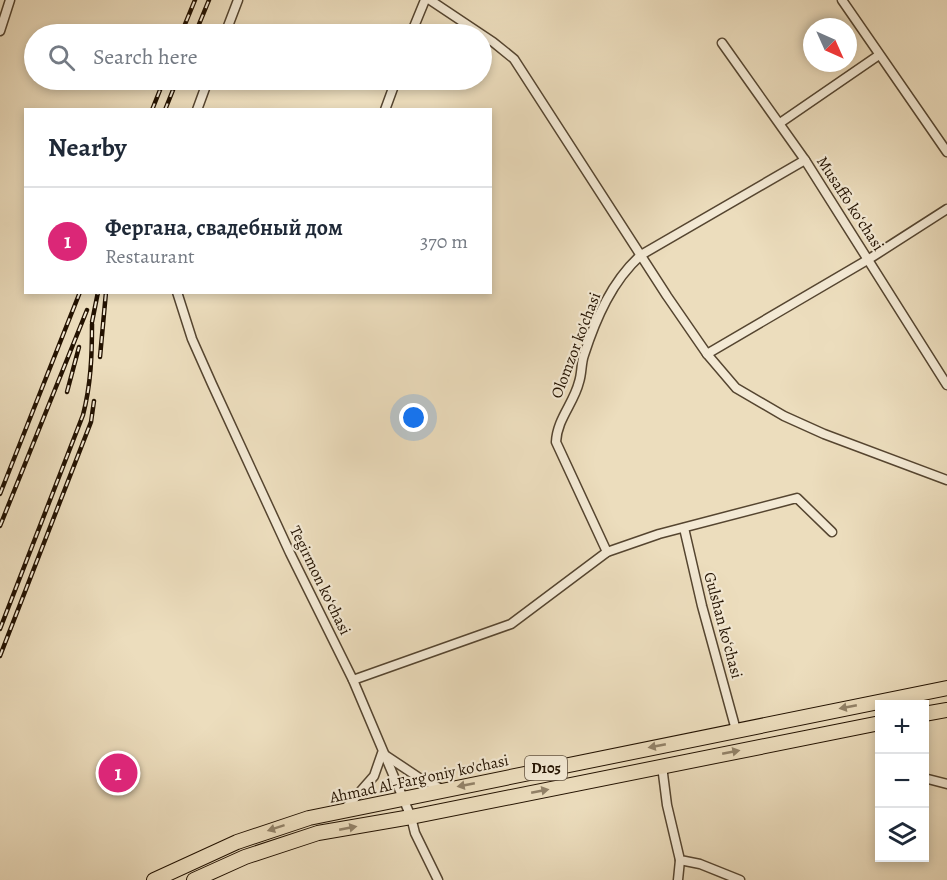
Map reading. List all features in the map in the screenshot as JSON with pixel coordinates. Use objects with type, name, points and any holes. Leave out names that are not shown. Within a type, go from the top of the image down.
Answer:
[{"type":"highway","name":"Ahmad Al-Farg'oniy ko'chasi","points":[[154,880],[237,842],[309,818],[442,789],[947,688]]},
{"type":"highway","points":[[929,713],[947,710]]},
{"type":"highway","name":"Ahmad Al-Farg'oniy ko'chasi","points":[[194,880],[244,856],[318,833],[411,817],[875,724]]},
{"type":"street","points":[[0,31],[10,0]]},
{"type":"street","points":[[229,24],[238,0]]},
{"type":"street","points":[[415,24],[425,0]]},
{"type":"street","points":[[430,0],[466,24]]},
{"type":"street","points":[[842,0],[947,152]]},
{"type":"street","points":[[492,42],[514,59],[619,224],[707,354],[736,388],[784,416],[824,434],[947,480]]},
{"type":"street","name":"Musaffo koʻchasi","points":[[722,43],[805,160],[947,385]]},
{"type":"street","points":[[780,123],[879,55]]},
{"type":"street","points":[[198,108],[204,90]]},
{"type":"street","points":[[387,108],[393,90]]},
{"type":"street","name":"Olomzor ko'chasi","points":[[607,552],[556,442],[556,429],[579,383],[583,357],[608,296],[628,267],[641,255],[805,160]]},
{"type":"street","points":[[707,354],[869,259],[947,209]]},
{"type":"street","name":"Tegirmon koʻchasi","points":[[178,294],[192,339],[290,553],[352,680],[411,817],[415,833],[438,880]]},
{"type":"street","points":[[352,680],[511,624],[607,552],[658,534],[797,498],[832,532]]},
{"type":"street","name":"Gulshan koʻchasi","points":[[684,528],[702,606],[736,730]]},
{"type":"street","points":[[345,810],[374,776],[382,753],[421,779],[442,789]]},
{"type":"street","points":[[662,766],[667,805],[680,860],[678,880]]},
{"type":"street","points":[[929,779],[947,784]]},
{"type":"street","points":[[680,860],[700,864],[740,880]]},
{"type":"railway","points":[[185,24],[195,0]]},
{"type":"railway","points":[[199,24],[209,0]]},
{"type":"railway","points":[[153,108],[160,90]]},
{"type":"railway","points":[[166,108],[173,90]]},
{"type":"railway","points":[[0,494],[79,294]]},
{"type":"railway","points":[[92,322],[98,294]]},
{"type":"railway","points":[[100,357],[106,294]]},
{"type":"railway","points":[[0,526],[87,310]]},
{"type":"railway","points":[[0,629],[83,415],[88,392],[92,324]]},
{"type":"railway","points":[[67,392],[79,347]]},
{"type":"railway","points":[[0,656],[91,422],[94,401]]},
{"type":"place","name":"Фергана, свадебный дом","points":[[118,773]]}]
